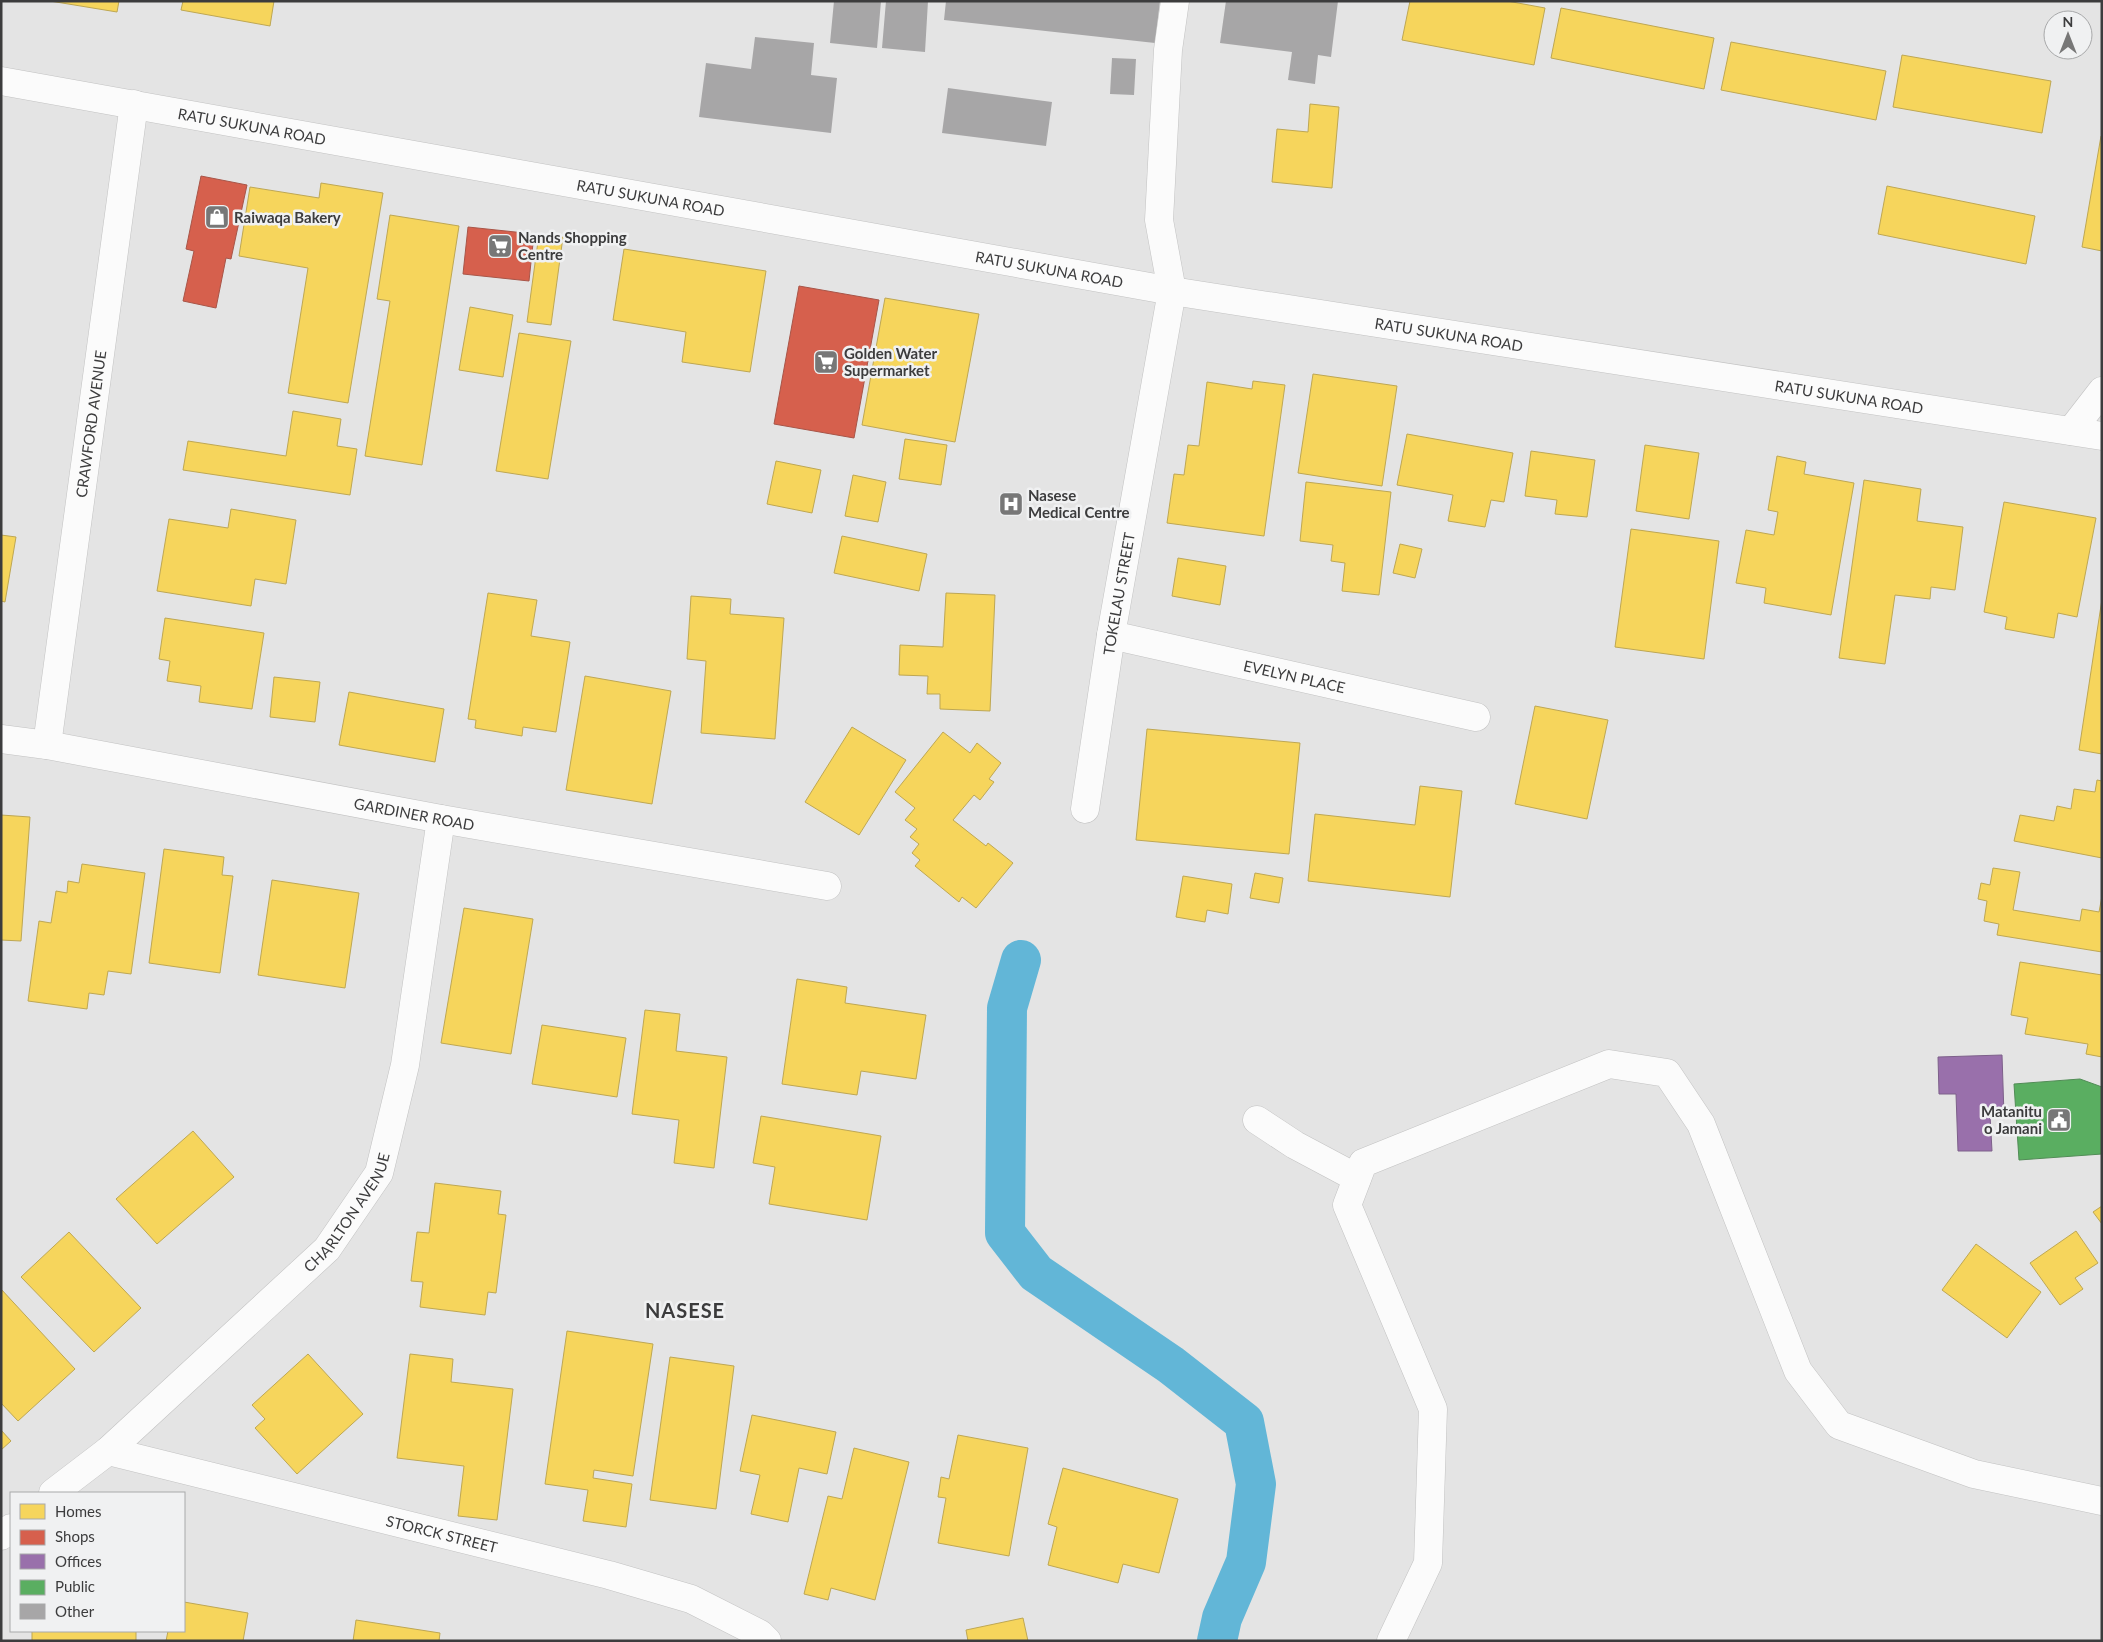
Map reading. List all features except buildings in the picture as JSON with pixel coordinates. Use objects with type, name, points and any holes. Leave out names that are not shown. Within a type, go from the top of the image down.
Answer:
[{"type":"street","points":[[1172,291],[1159,220],[1168,50],[1175,1]]},
{"type":"street","name":"RATU SUKUNA ROAD","points":[[1,81],[1172,291],[2102,436]]},
{"type":"street","name":"CRAWFORD AVENUE","points":[[46,745],[134,104]]},
{"type":"street","name":"TOKELAU STREET","points":[[1085,809],[1111,635],[1172,291]]},
{"type":"street","points":[[2071,431],[2102,391]]},
{"type":"street","name":"EVELYN PLACE","points":[[1111,635],[1476,717]]},
{"type":"street","name":"GARDINER ROAD","points":[[1,739],[46,745],[441,819],[827,886]]},
{"type":"street","name":"CHARLTON AVENUE","points":[[54,1492],[108,1451],[327,1249],[379,1173],[405,1065],[441,819]]},
{"type":"street","points":[[1391,1641],[1428,1563],[1433,1409],[1347,1205],[1357,1178],[1363,1163],[1609,1064],[1667,1073],[1701,1124],[1798,1371],[1839,1424],[1974,1474],[2102,1501]]},
{"type":"street","points":[[1257,1120],[1357,1178]]},
{"type":"street","name":"STORCK STREET","points":[[108,1451],[609,1575],[691,1599],[760,1634],[767,1641]]},
{"type":"waterway","points":[[1021,960],[1007,1008],[1005,1233],[1036,1273],[1171,1365],[1244,1422],[1256,1484],[1246,1562],[1222,1618],[1217,1641]]},
{"type":"place","name":"Raiwaqa Bakery","points":[[217,217]]},
{"type":"place","name":"Nands Shopping Centre","points":[[500,246]]},
{"type":"place","name":"Golden Water Supermarket","points":[[826,362]]},
{"type":"place","name":"Nasese Medical Centre","points":[[1011,504]]},
{"type":"place","name":"Matanitu o Jamani","points":[[2059,1120]]},
{"type":"district","name":"NASESE","points":[[685,1310]]}]
